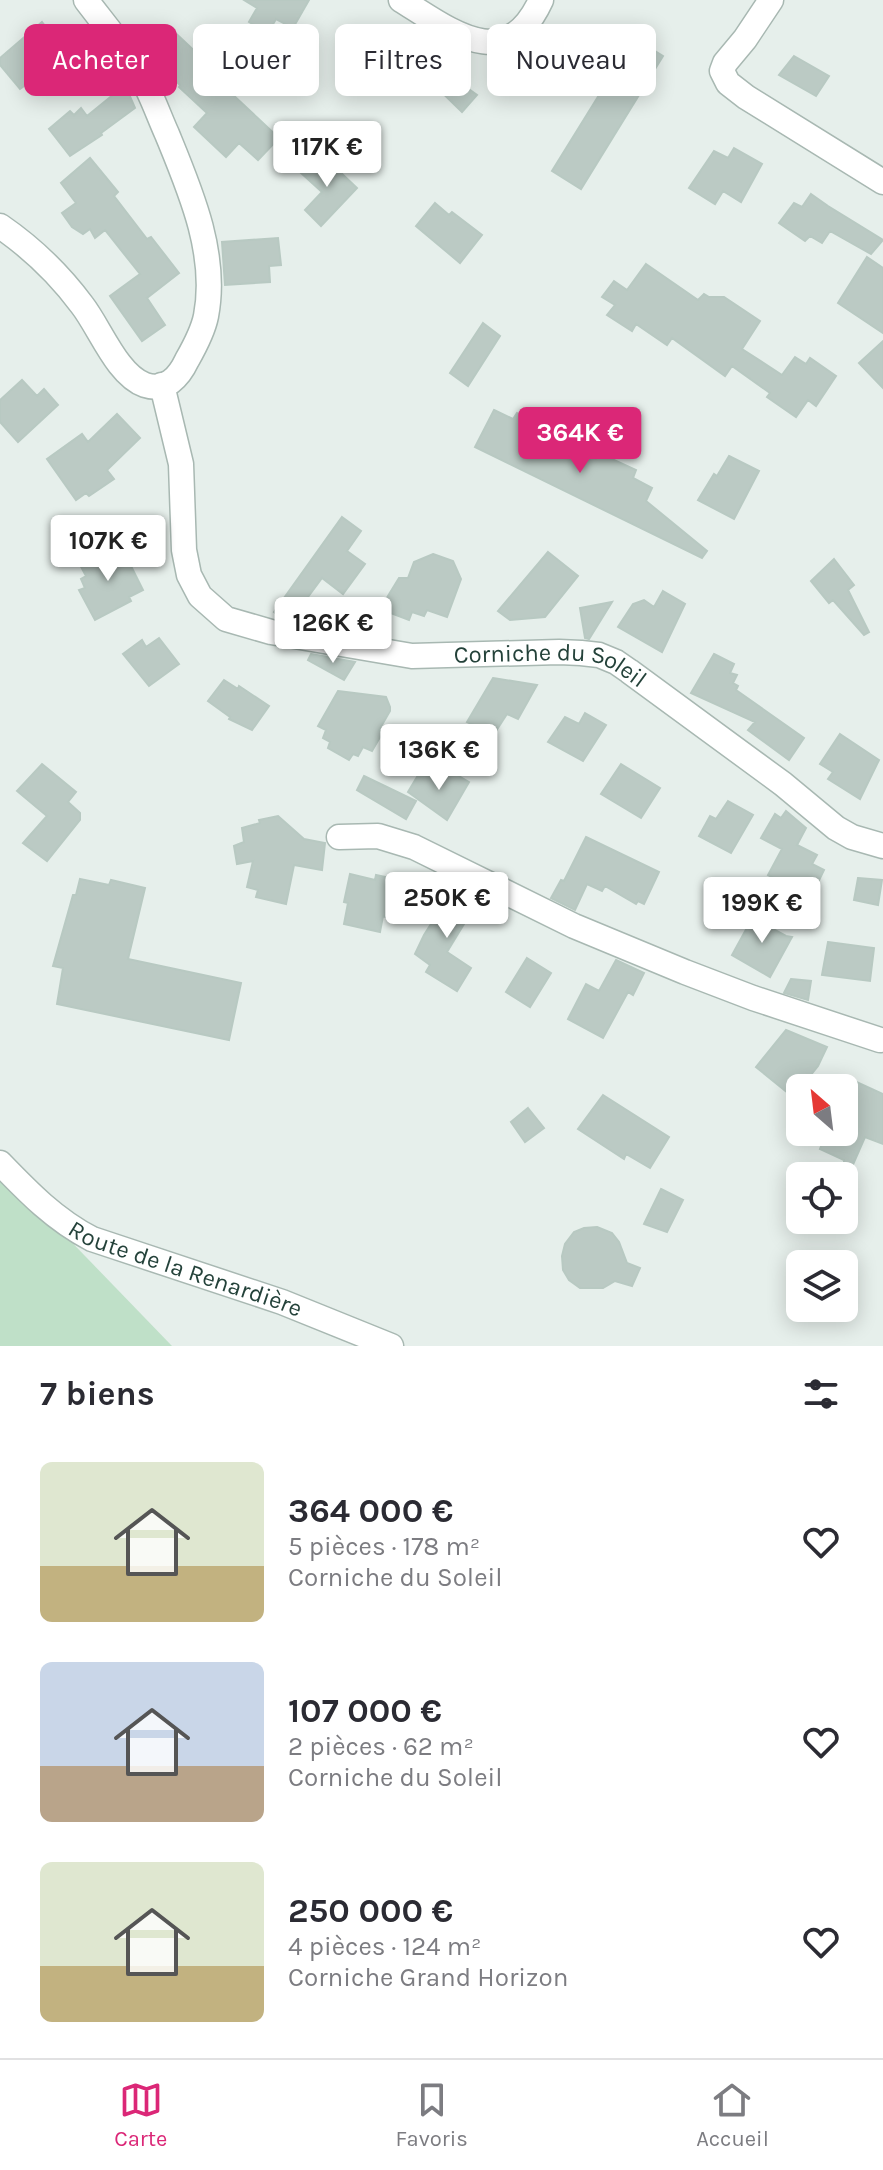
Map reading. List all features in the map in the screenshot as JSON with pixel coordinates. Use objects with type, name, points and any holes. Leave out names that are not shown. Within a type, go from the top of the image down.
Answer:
[{"type":"street","points":[[0,226],[40,257],[61,279],[126,371],[142,384],[155,387],[175,379],[200,336],[206,316],[207,262],[202,234],[180,166],[152,97],[139,72],[86,0]]},
{"type":"street","points":[[401,0],[461,35],[492,43],[502,41],[528,23],[541,0]]},
{"type":"street","points":[[771,0],[725,63],[722,71],[724,77],[746,97],[883,182]]},
{"type":"street","name":"Corniche du Soleil","points":[[162,385],[181,464],[184,550],[189,575],[200,596],[226,619],[271,632],[412,656],[559,652],[599,655],[629,671],[783,784],[836,828],[852,837],[883,846]]},
{"type":"street","points":[[339,837],[378,836],[414,847],[574,926],[753,998],[882,1041]]},
{"type":"street","name":"Route de la Renardière","points":[[0,1163],[49,1212],[92,1239],[282,1302],[391,1346]]},
{"type":"green space","points":[[0,1168],[172,1346],[0,1346]]},
{"type":"building","points":[[244,0],[309,0],[295,24],[285,24],[276,19],[273,24],[252,24],[249,22],[257,8]]},
{"type":"building","points":[[177,34],[193,50],[193,96],[234,96],[279,138],[258,160],[239,143],[226,157],[194,127],[207,113],[177,82]]},
{"type":"building","points":[[24,37],[24,86],[20,89],[0,65],[0,58]]},
{"type":"building","points":[[656,52],[663,56],[656,67]]},
{"type":"building","points":[[794,56],[829,76],[816,96],[779,75]]},
{"type":"building","points":[[471,91],[477,95],[462,112],[446,96],[471,96]]},
{"type":"building","points":[[112,96],[130,96],[135,108],[70,156],[49,129],[70,111],[74,115],[81,108],[87,116]]},
{"type":"building","points":[[598,96],[638,96],[581,189],[552,171]]},
{"type":"building","points":[[734,148],[762,164],[741,202],[723,191],[715,204],[689,188],[714,151],[728,158]]},
{"type":"building","points":[[320,153],[357,188],[321,226],[305,210],[322,192],[301,173]]},
{"type":"building","points":[[90,158],[118,192],[114,196],[147,239],[151,237],[179,273],[147,298],[165,325],[142,341],[110,296],[140,274],[105,230],[95,238],[90,229],[83,234],[72,227],[62,213],[76,203],[61,183]]},
{"type":"building","points":[[811,194],[883,240],[871,254],[830,231],[822,243],[810,236],[805,241],[779,223],[794,203],[802,207]]},
{"type":"building","points":[[435,203],[482,235],[460,263],[416,226]]},
{"type":"building","points":[[278,238],[281,265],[269,266],[270,282],[225,285],[222,242]]},
{"type":"building","points":[[867,257],[883,268],[883,333],[838,303]]},
{"type":"building","points":[[646,264],[698,300],[704,294],[724,297],[760,321],[742,349],[782,375],[795,357],[806,364],[810,358],[836,376],[816,406],[808,400],[796,417],[767,397],[770,393],[732,366],[725,376],[672,338],[667,345],[636,324],[632,331],[607,315],[615,305],[602,297],[614,281],[627,290]]},
{"type":"building","points":[[483,323],[500,336],[468,386],[450,373]]},
{"type":"building","points":[[883,341],[883,388],[859,363]]},
{"type":"building","points":[[22,380],[37,396],[44,389],[58,405],[18,442],[0,422],[0,400]]},
{"type":"building","points":[[494,410],[513,419],[517,413],[554,432],[552,438],[596,459],[599,453],[636,470],[633,478],[652,488],[646,501],[707,551],[702,558],[475,447]]},
{"type":"building","points":[[117,414],[140,438],[107,470],[114,479],[89,496],[86,493],[76,500],[47,459],[82,434],[88,442]]},
{"type":"building","points":[[729,456],[759,471],[734,519],[698,500]]},
{"type":"building","points":[[342,517],[361,531],[347,551],[365,564],[343,594],[322,578],[291,620],[283,619],[274,612]]},
{"type":"building","points":[[109,549],[115,561],[126,556],[143,590],[129,597],[131,601],[95,620],[79,590],[85,588],[81,579],[86,576],[79,563]]},
{"type":"building","points":[[548,552],[578,576],[545,617],[510,620],[498,611]]},
{"type":"building","points":[[433,554],[453,561],[461,579],[447,617],[427,610],[424,616],[412,612],[409,620],[380,609],[399,578],[408,578],[414,562]]},
{"type":"building","points":[[834,559],[854,585],[848,590],[869,632],[864,635],[833,600],[829,603],[811,581]]},
{"type":"building","points":[[663,591],[685,604],[662,652],[618,627],[633,604],[644,600],[654,607]]},
{"type":"building","points":[[612,602],[589,639],[585,638],[580,608]]},
{"type":"building","points":[[159,638],[179,664],[149,686],[123,654],[142,640],[146,647]]},
{"type":"building","points":[[311,654],[355,662],[344,680],[308,660]]},
{"type":"building","points":[[714,654],[734,664],[730,673],[737,675],[733,683],[738,686],[736,690],[804,738],[789,760],[748,730],[755,722],[691,693]]},
{"type":"building","points":[[493,678],[537,685],[518,719],[507,714],[494,734],[467,722]]},
{"type":"building","points":[[224,680],[269,706],[252,730],[229,719],[208,701]]},
{"type":"building","points":[[338,691],[386,697],[390,707],[379,730],[383,732],[372,751],[363,747],[358,756],[353,754],[349,760],[328,748],[330,742],[323,738],[326,730],[318,726]]},
{"type":"building","points":[[585,713],[606,725],[583,761],[548,742],[565,717],[579,724]]},
{"type":"building","points":[[840,734],[879,760],[860,799],[828,779],[833,772],[820,764]]},
{"type":"building","points":[[42,764],[76,792],[68,802],[80,813],[80,820],[47,861],[23,843],[47,816],[17,791]]},
{"type":"building","points":[[621,764],[660,788],[641,818],[601,794]]},
{"type":"building","points":[[452,772],[469,782],[447,820],[408,792],[417,777]]},
{"type":"building","points":[[364,776],[416,801],[406,819],[357,790]]},
{"type":"building","points":[[728,801],[753,815],[731,853],[699,836],[710,816],[716,819]]},
{"type":"building","points":[[786,811],[806,828],[797,845],[817,855],[812,864],[824,870],[811,897],[768,875],[782,849],[761,838],[775,814],[781,818]]},
{"type":"building","points":[[278,816],[304,839],[325,843],[322,870],[294,865],[286,904],[256,897],[258,890],[247,887],[253,861],[237,864],[234,846],[244,842],[242,828]]},
{"type":"building","points":[[586,837],[659,872],[644,904],[638,901],[636,904],[605,886],[602,891],[587,884],[575,910],[551,898],[561,880],[564,881]]},
{"type":"building","points":[[350,874],[375,880],[376,875],[399,880],[391,918],[383,916],[380,932],[344,924],[348,903],[344,902]]},
{"type":"building","points":[[858,878],[882,880],[878,905],[854,900]]},
{"type":"building","points":[[80,879],[109,885],[111,880],[145,888],[128,959],[241,983],[229,1040],[57,1004],[63,968],[53,966]]},
{"type":"building","points":[[454,888],[478,901],[447,952],[471,968],[457,991],[426,972],[430,965],[415,954]]},
{"type":"building","points":[[755,913],[776,924],[773,929],[792,937],[770,977],[732,955]]},
{"type":"building","points":[[828,942],[874,948],[870,981],[822,975]]},
{"type":"building","points":[[527,958],[551,973],[530,1007],[506,992]]},
{"type":"building","points":[[616,960],[644,973],[633,995],[628,992],[603,1038],[568,1019],[586,984],[599,991]]},
{"type":"building","points":[[791,979],[811,981],[808,1000],[784,993]]},
{"type":"building","points":[[786,1030],[827,1047],[812,1074],[786,1074],[786,1091],[756,1067]]},
{"type":"building","points":[[858,1083],[883,1094],[883,1144],[865,1137],[854,1162],[844,1162],[820,1149],[821,1146],[858,1146]]},
{"type":"building","points":[[603,1095],[669,1137],[650,1168],[626,1154],[624,1159],[578,1129]]},
{"type":"building","points":[[528,1108],[544,1128],[525,1142],[511,1122]]},
{"type":"building","points":[[661,1189],[683,1200],[667,1232],[644,1224]]},
{"type":"building","points":[[597,1227],[612,1233],[627,1263],[640,1268],[632,1286],[615,1281],[603,1288],[580,1288],[569,1280],[563,1270],[565,1244],[574,1232]]}]
